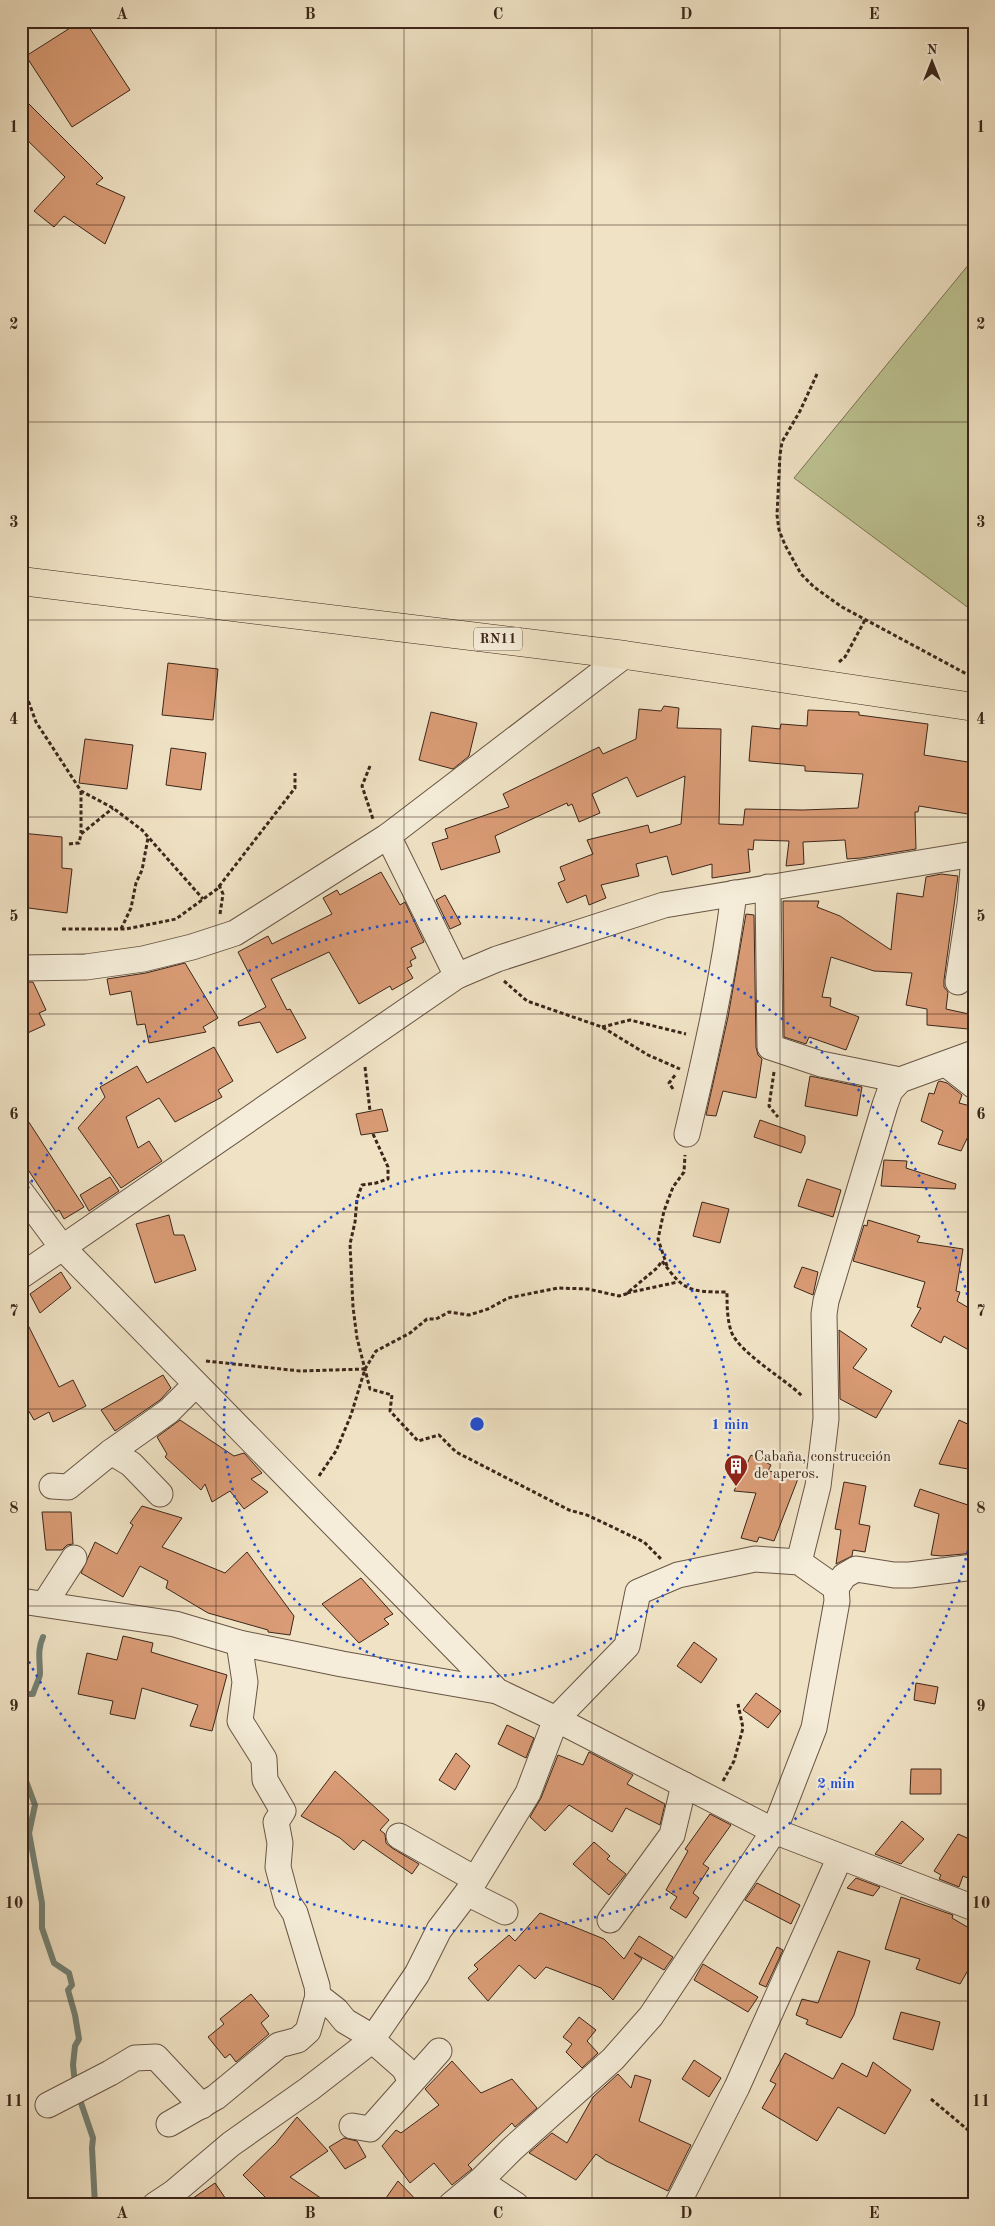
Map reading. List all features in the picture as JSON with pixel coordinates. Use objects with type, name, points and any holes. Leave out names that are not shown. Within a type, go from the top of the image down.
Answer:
[{"type":"main road","name":"RN11","points":[[21,581],[625,655],[974,707]]},
{"type":"street","points":[[21,968],[86,966],[133,960],[217,940],[235,933],[386,838],[625,655]]},
{"type":"street","points":[[386,838],[457,976]]},
{"type":"street","points":[[21,1276],[457,976],[485,964],[664,905],[768,887],[974,856],[970,904],[958,982]]},
{"type":"street","points":[[768,887],[770,1047],[821,1064],[900,1080]]},
{"type":"street","points":[[687,1134],[711,1032],[727,949],[734,893]]},
{"type":"street","points":[[799,1562],[818,1486],[826,1419],[824,1314],[826,1300],[885,1105],[890,1091],[900,1080],[974,1053]]},
{"type":"street","points":[[946,1064],[974,1086]]},
{"type":"street","points":[[21,1192],[62,1247],[175,1365],[497,1691]]},
{"type":"street","points":[[52,1486],[68,1487],[111,1452],[169,1412],[195,1384]]},
{"type":"street","points":[[111,1452],[131,1464],[160,1494]]},
{"type":"street","points":[[33,1602],[74,1558]]},
{"type":"street","points":[[154,2205],[173,2193],[231,2144],[309,2089],[371,2041],[416,1974],[439,1930],[471,1886],[528,1793],[556,1719],[627,1646],[638,1592],[678,1575],[755,1559],[799,1562],[836,1588]]},
{"type":"street","points":[[451,2205],[480,2181],[512,2149],[613,2059],[651,2016],[774,1831],[814,1728],[837,1601],[836,1588],[844,1576],[856,1569],[894,1575],[910,1575],[973,1563]]},
{"type":"street","points":[[33,1602],[175,1624],[239,1643],[342,1664],[497,1691],[556,1719],[774,1831],[974,1908]]},
{"type":"street","points":[[170,2124],[202,2106],[279,2045],[298,2040],[308,2031],[318,1996],[317,1986],[295,1913],[287,1901],[278,1867],[280,1843],[276,1822],[283,1811],[265,1780],[264,1759],[240,1721],[245,1682],[239,1643]]},
{"type":"street","points":[[610,1920],[672,1835],[684,1785]]},
{"type":"street","points":[[399,1836],[505,1912]]},
{"type":"street","points":[[677,2205],[737,2087],[840,1857]]},
{"type":"street","points":[[318,1996],[336,2010],[345,2021],[362,2031],[371,2041],[404,2068],[411,2082]]},
{"type":"street","points":[[352,2126],[370,2129],[439,2051]]},
{"type":"street","points":[[48,2105],[135,2058],[156,2057],[202,2106]]},
{"type":"street","points":[[480,2181],[516,2205]]},
{"type":"path","points":[[817,374],[800,411],[782,442],[777,515],[784,545],[801,574],[814,587],[842,607],[974,678]]},
{"type":"path","points":[[821,683],[833,666],[845,657],[865,620]]},
{"type":"path","points":[[24,689],[36,722],[81,791],[113,808],[142,830],[203,899]]},
{"type":"path","points":[[370,766],[362,786],[368,808],[386,838]]},
{"type":"path","points":[[62,930],[121,929],[176,919],[216,889],[295,788],[295,773]]},
{"type":"path","points":[[69,844],[79,843],[81,834],[81,791]]},
{"type":"path","points":[[81,834],[113,808]]},
{"type":"path","points":[[121,929],[132,908],[136,883],[142,870],[148,837]]},
{"type":"path","points":[[485,964],[527,1001],[602,1027],[648,1055],[680,1069],[669,1084],[678,1095]]},
{"type":"path","points":[[602,1027],[630,1020],[684,1034],[711,1032]]},
{"type":"path","points":[[354,1047],[364,1061],[368,1076],[370,1111]]},
{"type":"path","points":[[770,1047],[775,1060],[769,1106],[778,1117]]},
{"type":"path","points":[[373,1134],[388,1167],[388,1179],[362,1185],[350,1244],[353,1307],[364,1369],[370,1389],[392,1395],[390,1411],[418,1441],[439,1435],[456,1452],[569,1510],[587,1516],[644,1542],[678,1575]]},
{"type":"path","points":[[687,1134],[684,1172],[673,1187],[658,1238],[665,1262],[680,1286],[704,1291],[721,1290]]},
{"type":"path","points":[[626,1294],[657,1268],[662,1261],[685,1288],[704,1292],[726,1292],[726,1311],[732,1332],[747,1351],[793,1387],[826,1419]]},
{"type":"path","points":[[303,1495],[311,1489],[336,1451],[351,1415],[364,1369],[376,1351],[410,1333],[427,1319],[436,1319],[448,1312],[469,1315],[488,1309],[508,1298],[558,1288],[588,1289],[619,1296],[678,1282]]},
{"type":"path","points":[[175,1365],[210,1360],[300,1370],[364,1369]]},
{"type":"path","points":[[713,1799],[738,1750],[743,1728],[738,1704]]},
{"type":"path","points":[[932,2099],[974,2135]]},
{"type":"green space","points":[[974,258],[974,612],[794,478]]},
{"type":"building","points":[[81,21],[85,21],[130,90],[72,127],[26,56]]},
{"type":"building","points":[[21,96],[103,178],[96,184],[125,197],[105,244],[64,216],[54,227],[34,211],[65,177],[21,134]]},
{"type":"building","points":[[168,663],[218,669],[213,720],[162,715]]},
{"type":"building","points":[[664,706],[679,708],[677,728],[721,729],[719,824],[743,825],[745,809],[803,810],[858,808],[863,774],[805,771],[805,766],[749,761],[752,726],[780,729],[781,724],[807,726],[808,710],[859,712],[859,715],[928,724],[924,755],[974,763],[974,779],[968,814],[919,806],[918,812],[915,812],[916,849],[861,858],[847,859],[845,840],[803,842],[804,864],[786,866],[789,841],[754,840],[753,850],[748,849],[750,872],[712,878],[712,864],[672,875],[667,856],[636,864],[639,876],[601,885],[606,898],[589,905],[586,895],[567,903],[558,883],[565,880],[560,867],[593,854],[587,840],[648,825],[650,833],[681,824],[685,776],[637,797],[627,777],[592,794],[600,813],[579,822],[572,804],[568,806],[567,803],[495,836],[500,852],[441,870],[432,843],[448,838],[445,829],[509,807],[503,794],[599,747],[603,754],[636,739],[639,709],[661,711]]},
{"type":"building","points":[[431,712],[477,723],[469,756],[453,769],[419,760]]},
{"type":"building","points":[[85,739],[133,745],[127,789],[79,783]]},
{"type":"building","points":[[171,748],[206,753],[201,790],[166,785]]},
{"type":"building","points":[[21,833],[62,837],[62,868],[72,869],[67,913],[21,907]]},
{"type":"building","points":[[381,872],[400,905],[405,902],[424,942],[411,948],[416,958],[410,961],[412,966],[407,968],[413,978],[392,990],[390,986],[359,1004],[329,952],[271,979],[287,1010],[290,1009],[306,1038],[277,1053],[260,1022],[239,1026],[238,1022],[266,1007],[238,952],[268,936],[272,944],[332,914],[323,898],[337,890],[340,895]]},
{"type":"building","points":[[941,874],[958,876],[944,980],[944,987],[948,992],[946,1009],[969,1014],[968,1029],[927,1025],[927,1009],[906,1005],[912,973],[874,971],[831,957],[822,997],[831,998],[830,1006],[859,1017],[846,1050],[809,1037],[806,1044],[784,1037],[783,901],[819,901],[817,907],[840,916],[891,950],[897,893],[923,897],[926,877]]},
{"type":"building","points":[[445,895],[461,924],[450,929],[436,900]]},
{"type":"building","points":[[746,914],[754,915],[756,1047],[758,1055],[762,1059],[756,1098],[723,1091],[716,1116],[706,1115],[728,1017]]},
{"type":"building","points":[[185,963],[218,1018],[203,1027],[206,1032],[149,1043],[145,1024],[137,1025],[131,991],[110,995],[107,979],[146,973]]},
{"type":"building","points":[[21,982],[33,982],[46,1010],[39,1013],[45,1025],[21,1036]]},
{"type":"building","points":[[214,1047],[233,1081],[218,1090],[222,1097],[175,1122],[159,1098],[126,1117],[138,1148],[149,1141],[162,1161],[121,1188],[78,1128],[105,1097],[100,1087],[137,1066],[147,1083]]},
{"type":"building","points":[[810,1076],[862,1087],[857,1116],[805,1106]]},
{"type":"building","points":[[940,1081],[947,1083],[962,1095],[959,1103],[974,1107],[974,1124],[961,1151],[938,1144],[943,1131],[921,1121],[929,1093],[934,1094]]},
{"type":"building","points":[[382,1109],[388,1131],[361,1135],[356,1114]]},
{"type":"building","points":[[21,1110],[84,1207],[64,1219],[59,1210],[56,1212],[21,1159]]},
{"type":"building","points":[[760,1120],[805,1136],[805,1143],[801,1153],[754,1137]]},
{"type":"building","points":[[884,1160],[907,1161],[906,1168],[956,1184],[955,1189],[881,1186]]},
{"type":"building","points":[[110,1177],[119,1191],[89,1211],[80,1195]]},
{"type":"building","points":[[807,1179],[841,1190],[833,1217],[798,1206]]},
{"type":"building","points":[[702,1202],[729,1209],[720,1243],[693,1236]]},
{"type":"building","points":[[169,1215],[174,1235],[184,1235],[196,1270],[155,1283],[136,1224]]},
{"type":"building","points":[[868,1220],[920,1236],[917,1242],[963,1249],[956,1291],[960,1292],[957,1301],[974,1311],[974,1353],[944,1336],[941,1343],[911,1326],[921,1308],[917,1307],[925,1282],[853,1261],[864,1225],[867,1226]]},
{"type":"building","points":[[802,1267],[818,1272],[813,1295],[794,1287]]},
{"type":"building","points":[[61,1272],[71,1288],[40,1313],[30,1294]]},
{"type":"building","points":[[21,1311],[59,1387],[73,1380],[86,1406],[53,1422],[49,1412],[34,1420],[27,1408],[21,1413]]},
{"type":"building","points":[[839,1330],[867,1349],[853,1368],[892,1391],[876,1418],[840,1399]]},
{"type":"building","points":[[163,1375],[171,1388],[160,1400],[115,1431],[101,1410]]},
{"type":"building","points":[[180,1420],[234,1456],[244,1453],[262,1473],[251,1479],[268,1492],[244,1509],[230,1491],[212,1502],[205,1484],[201,1490],[165,1457],[167,1454],[157,1437]]},
{"type":"building","points":[[959,1420],[974,1427],[974,1470],[939,1464]]},
{"type":"building","points":[[751,1455],[771,1465],[768,1471],[799,1476],[774,1541],[759,1537],[757,1542],[741,1538],[756,1493],[734,1491]]},
{"type":"building","points":[[844,1482],[866,1486],[859,1524],[870,1526],[865,1552],[853,1550],[852,1556],[836,1564],[841,1530],[835,1529]]},
{"type":"building","points":[[920,1489],[974,1507],[974,1553],[942,1556],[931,1555],[939,1514],[914,1506]]},
{"type":"building","points":[[142,1506],[182,1518],[162,1547],[225,1573],[247,1552],[294,1616],[290,1635],[268,1632],[268,1630],[208,1613],[166,1588],[168,1581],[140,1566],[123,1597],[81,1573],[95,1542],[117,1554],[133,1525],[130,1523]]},
{"type":"building","points":[[42,1512],[71,1512],[73,1544],[67,1545],[62,1550],[46,1550]]},
{"type":"building","points":[[361,1578],[393,1614],[384,1619],[389,1624],[359,1643],[322,1604]]},
{"type":"building","points":[[123,1636],[153,1643],[151,1652],[227,1675],[212,1731],[190,1726],[198,1705],[142,1688],[135,1719],[110,1714],[113,1701],[78,1694],[87,1653],[117,1660]]},
{"type":"building","points":[[694,1642],[717,1659],[701,1683],[677,1666]]},
{"type":"building","points":[[916,1683],[938,1687],[935,1704],[914,1700]]},
{"type":"building","points":[[756,1693],[781,1711],[768,1728],[743,1710]]},
{"type":"building","points":[[507,1725],[534,1738],[526,1758],[498,1744]]},
{"type":"building","points":[[589,1752],[633,1775],[627,1784],[665,1804],[660,1825],[626,1808],[612,1832],[569,1805],[545,1831],[530,1817],[541,1798],[558,1755],[583,1765]]},
{"type":"building","points":[[456,1753],[470,1766],[455,1790],[439,1780]]},
{"type":"building","points":[[911,1769],[941,1769],[941,1794],[910,1794]]},
{"type":"building","points":[[335,1771],[389,1820],[380,1830],[385,1834],[386,1843],[419,1864],[412,1874],[363,1840],[354,1850],[340,1838],[301,1816]]},
{"type":"building","points":[[710,1814],[731,1825],[703,1864],[709,1868],[693,1893],[699,1898],[686,1918],[670,1908],[677,1897],[666,1890],[688,1851],[685,1849]]},
{"type":"building","points":[[902,1821],[924,1839],[901,1864],[875,1854]]},
{"type":"building","points":[[958,1834],[974,1841],[974,1881],[963,1876],[959,1887],[939,1879],[941,1875],[934,1871]]},
{"type":"building","points":[[594,1842],[610,1856],[607,1859],[626,1874],[609,1895],[573,1864]]},
{"type":"building","points":[[856,1878],[880,1887],[873,1896],[847,1888]]},
{"type":"building","points":[[757,1883],[800,1905],[791,1924],[745,1900]]},
{"type":"building","points":[[901,1897],[953,1915],[952,1918],[974,1931],[974,1960],[960,1984],[916,1969],[920,1959],[885,1949]]},
{"type":"building","points":[[540,1913],[604,1939],[624,1959],[639,1936],[673,1957],[664,1970],[634,1953],[642,1959],[613,2000],[601,1988],[546,1967],[535,1979],[519,1965],[488,2001],[468,1978],[478,1969],[474,1965],[509,1935],[515,1941]]},
{"type":"building","points":[[777,1947],[783,1950],[766,1987],[759,1984]]},
{"type":"building","points":[[838,1951],[870,1961],[854,2015],[841,2038],[806,2024],[808,2020],[796,2015],[802,1999],[818,2003]]},
{"type":"building","points":[[703,1964],[758,1997],[748,2012],[694,1980]]},
{"type":"building","points":[[251,1994],[269,2016],[261,2023],[269,2034],[236,2062],[230,2054],[225,2058],[208,2037],[224,2024],[220,2019]]},
{"type":"building","points":[[901,2012],[940,2022],[933,2050],[893,2039]]},
{"type":"building","points":[[579,2017],[596,2030],[587,2041],[598,2053],[582,2068],[566,2052],[572,2044],[563,2037]]},
{"type":"building","points":[[785,2053],[833,2079],[842,2063],[867,2077],[873,2062],[911,2090],[885,2134],[838,2107],[817,2141],[762,2108],[776,2084],[770,2081]]},
{"type":"building","points":[[694,2060],[721,2078],[709,2097],[682,2079]]},
{"type":"building","points":[[452,2061],[481,2093],[512,2079],[537,2108],[515,2127],[512,2123],[468,2165],[472,2169],[452,2185],[434,2163],[410,2183],[382,2146],[396,2130],[401,2133],[439,2105],[425,2089]]},
{"type":"building","points":[[618,2074],[631,2088],[635,2075],[651,2080],[639,2121],[691,2145],[668,2191],[606,2161],[596,2154],[576,2180],[529,2153],[552,2133],[567,2143],[593,2097]]},
{"type":"building","points":[[297,2117],[328,2151],[290,2177],[331,2205],[273,2205],[243,2175],[276,2143]]},
{"type":"building","points":[[344,2138],[357,2141],[366,2157],[345,2169],[329,2147]]},
{"type":"building","points":[[398,2181],[421,2205],[381,2205]]},
{"type":"building","points":[[215,2183],[230,2205],[183,2205]]},
{"type":"waterway","points":[[21,1694],[33,1694],[39,1679],[39,1651],[43,1637]]},
{"type":"waterway","points":[[21,1776],[26,1781],[35,1805],[29,1833],[42,1903],[42,1928],[54,1963],[69,1973],[72,1985],[68,1990],[79,2039],[75,2046],[73,2065],[75,2084]]},
{"type":"waterway","points":[[78,2094],[93,2138],[95,2205]]},
{"type":"place","name":"Cabaña, construcción de aperos.","points":[[736,1487]]}]
